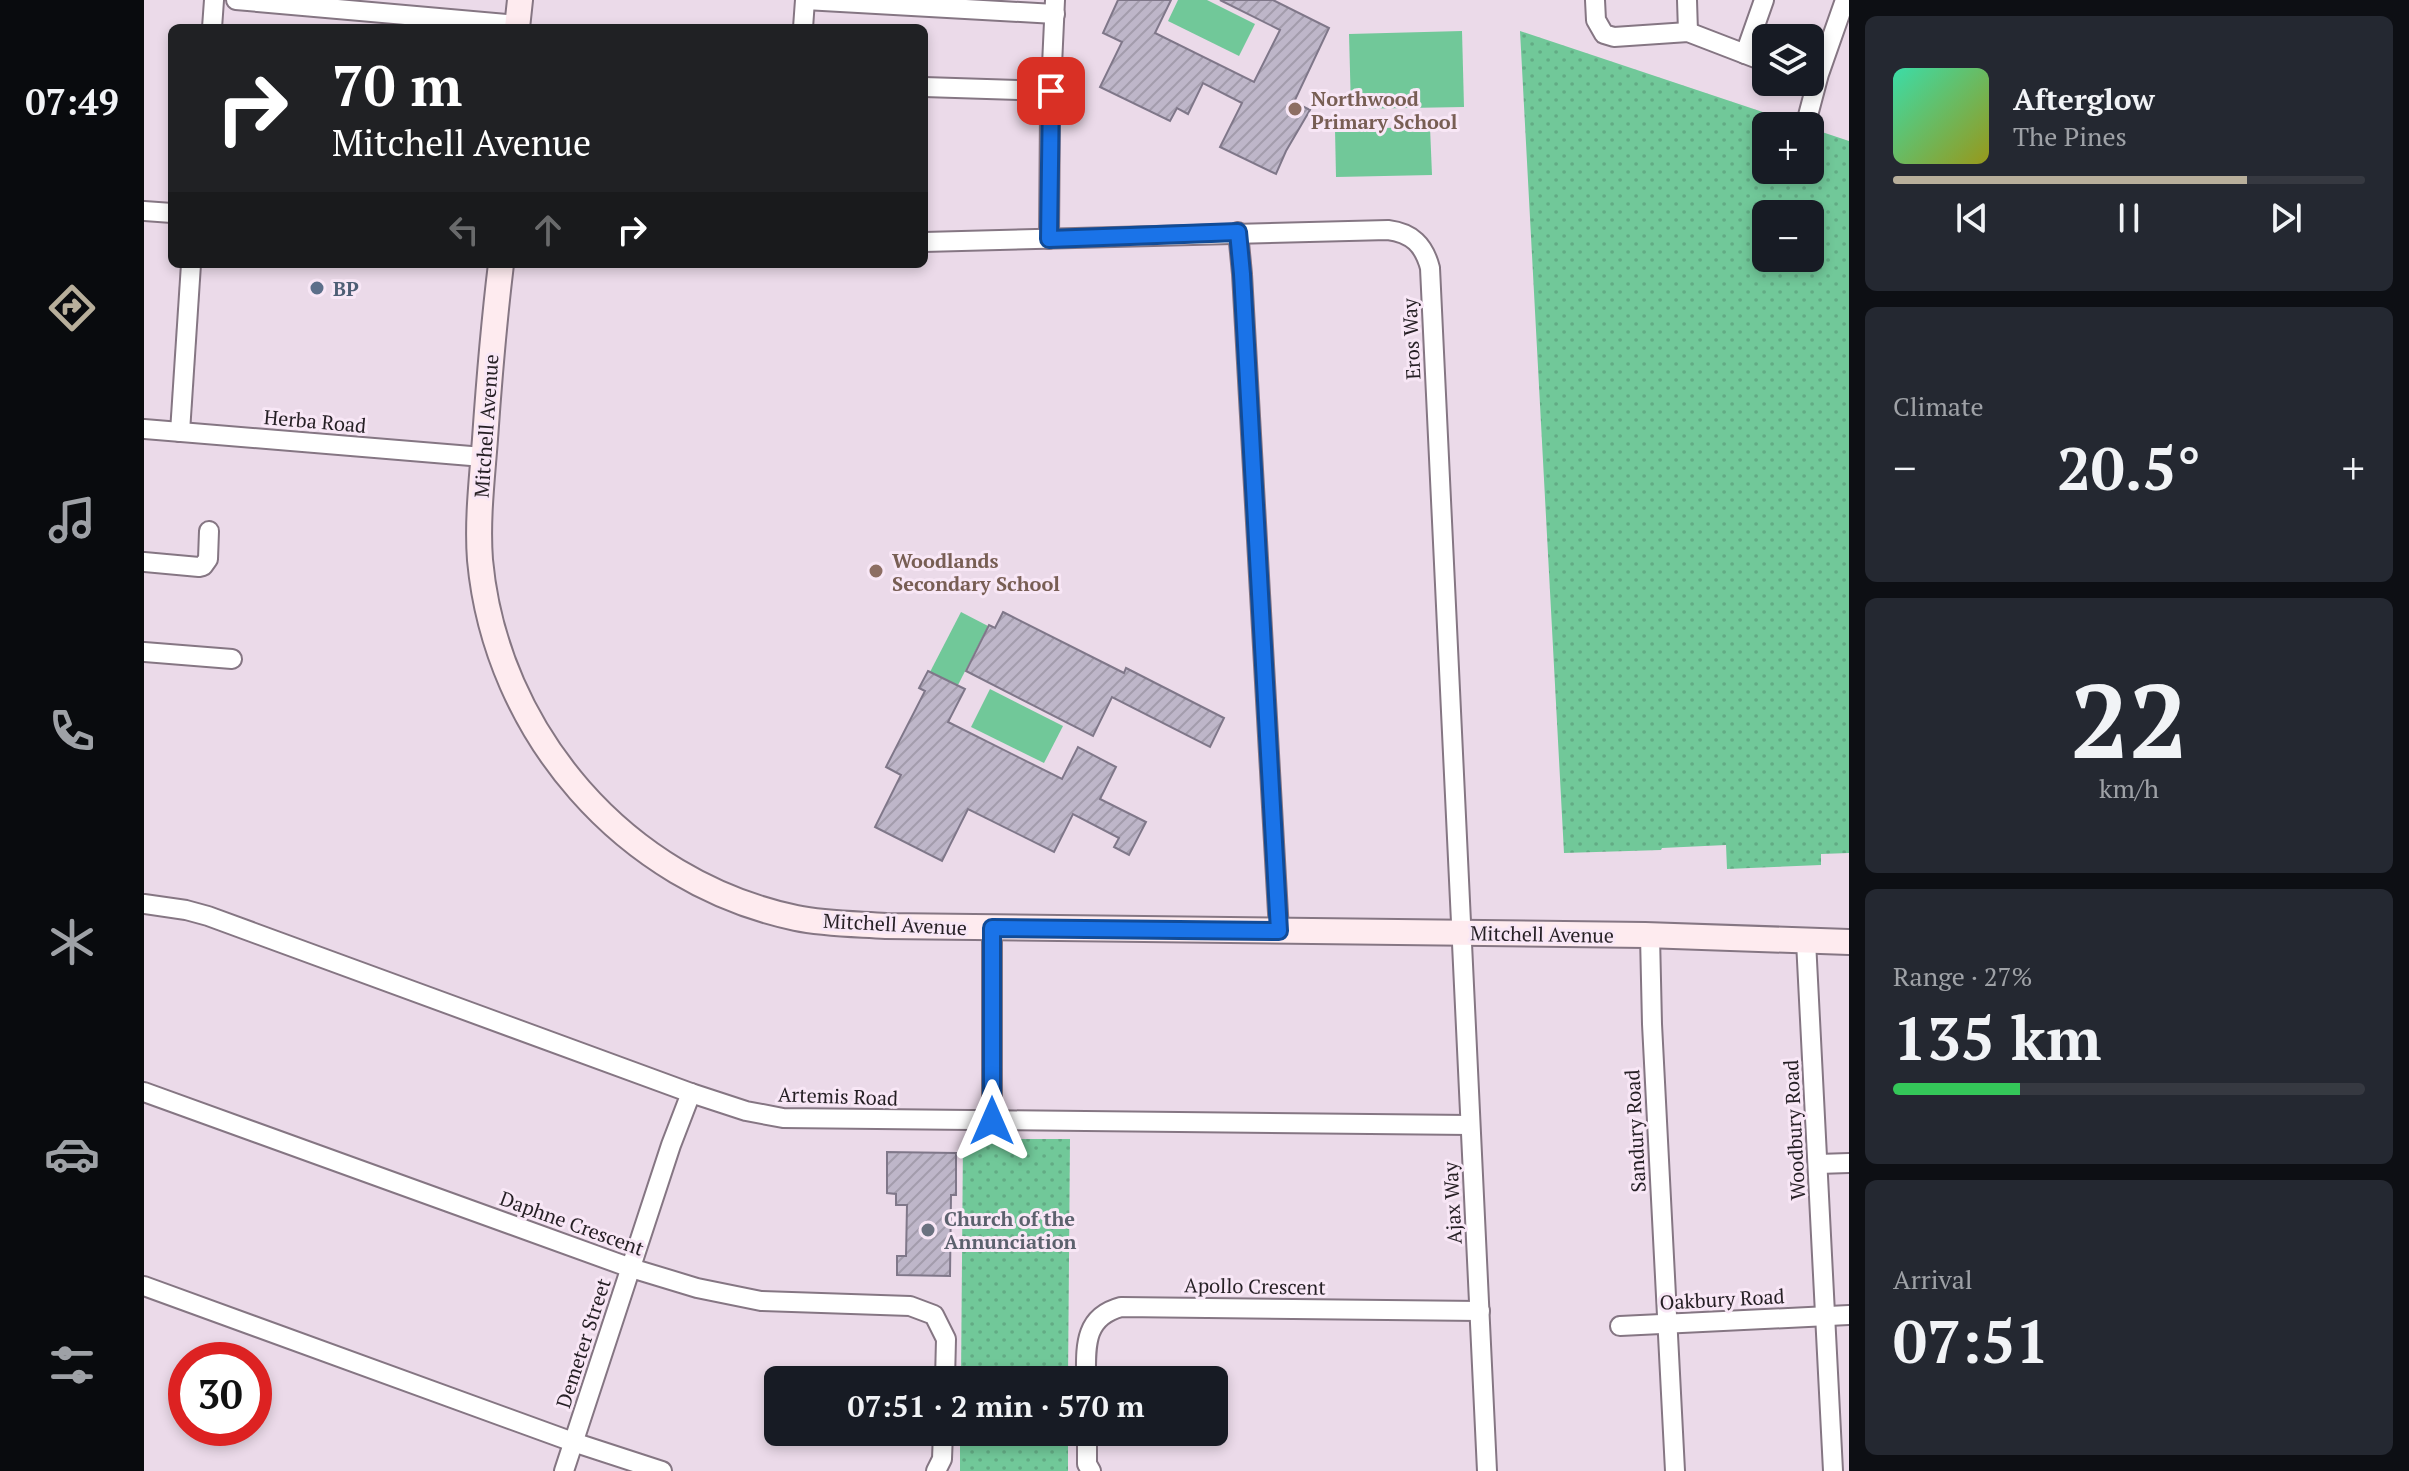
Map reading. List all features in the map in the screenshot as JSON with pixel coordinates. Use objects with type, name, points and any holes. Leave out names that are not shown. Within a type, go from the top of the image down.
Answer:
[{"type":"street","points":[[212,24],[214,0]]},
{"type":"street","points":[[236,0],[496,24]]},
{"type":"street","points":[[518,24],[520,0]]},
{"type":"street","points":[[803,24],[805,0],[1055,7],[1049,239]]},
{"type":"street","points":[[1595,0],[1596,20],[1602,33],[1614,37],[1688,32],[1752,57]]},
{"type":"street","points":[[1687,0],[1688,32]]},
{"type":"street","points":[[1745,54],[1764,0]]},
{"type":"street","points":[[1824,54],[1845,0]]},
{"type":"street","points":[[928,87],[1051,91]]},
{"type":"street","points":[[144,211],[168,213]]},
{"type":"street","name":"Eros Way","points":[[928,242],[1388,230],[1405,233],[1418,243],[1427,256],[1430,268],[1462,933]]},
{"type":"street","points":[[1238,232],[1279,931]]},
{"type":"street","points":[[180,432],[191,268]]},
{"type":"street","name":"Mitchell Avenue","points":[[501,268],[483,457],[480,552],[496,640],[534,731],[574,786],[636,844],[717,893],[796,918],[886,926],[1650,936],[1849,942]]},
{"type":"street","name":"Herba Road","points":[[144,429],[483,457]]},
{"type":"street","points":[[144,562],[203,566],[208,559],[209,531]]},
{"type":"street","points":[[144,652],[232,659]]},
{"type":"street","name":"Artemis Road","points":[[144,904],[208,916],[691,1093],[746,1111],[783,1118],[1470,1125]]},
{"type":"street","points":[[992,928],[992,1121]]},
{"type":"street","name":"Ajax Way","points":[[1462,933],[1487,1471]]},
{"type":"street","name":"Sandury Road","points":[[1650,936],[1675,1471]]},
{"type":"street","name":"Woodbury Road","points":[[1806,941],[1833,1471]]},
{"type":"street","name":"Daphne Crescent","points":[[144,1092],[631,1268],[697,1288],[761,1301],[910,1306],[934,1315],[946,1339],[945,1366]]},
{"type":"street","name":"Demeter Street","points":[[564,1471],[691,1093]]},
{"type":"street","points":[[1818,1164],[1849,1163]]},
{"type":"street","points":[[144,1286],[573,1442],[662,1471]]},
{"type":"street","name":"Apollo Crescent","points":[[1086,1366],[1086,1350],[1092,1327],[1110,1310],[1121,1307],[1480,1311]]},
{"type":"street","name":"Oakbury Road","points":[[1620,1326],[1849,1315]]},
{"type":"street","points":[[936,1471],[942,1459],[942,1446]]},
{"type":"street","points":[[1087,1446],[1087,1464],[1091,1471]]},
{"type":"green space","points":[[1178,0],[1207,0],[1255,24],[1239,56],[1168,21]]},
{"type":"green space","points":[[1462,31],[1464,107],[1351,109],[1349,34]]},
{"type":"green space","points":[[1520,31],[1763,112],[1752,112],[1752,184],[1824,184],[1824,133],[1849,141],[1849,853],[1821,854],[1821,865],[1727,869],[1726,845],[1564,853]]},
{"type":"green space","points":[[1430,127],[1432,175],[1336,177],[1335,129]]},
{"type":"green space","points":[[961,612],[988,626],[957,687],[930,672]]},
{"type":"green space","points":[[990,689],[1063,726],[1044,763],[971,727]]},
{"type":"green space","points":[[963,1139],[1070,1139],[1068,1366],[961,1366]]},
{"type":"green space","points":[[960,1446],[1068,1446],[1068,1471],[960,1471]]},
{"type":"building","points":[[1118,0],[1171,0],[1155,33],[1254,82],[1280,30],[1220,0],[1273,0],[1329,28],[1294,102],[1310,110],[1276,174],[1220,147],[1242,103],[1203,83],[1188,114],[1177,108],[1170,121],[1100,87],[1122,42],[1103,33]]},
{"type":"building","points":[[1003,612],[1124,673],[1126,668],[1224,718],[1210,747],[1112,697],[1093,736],[966,671],[989,625],[995,628]]},
{"type":"building","points":[[928,671],[965,689],[948,722],[1062,779],[1078,747],[1116,767],[1100,799],[1146,822],[1129,855],[1114,847],[1119,838],[1073,814],[1054,852],[968,809],[942,861],[875,827],[901,775],[886,767],[925,691],[919,688]]},
{"type":"building","name":"Church of the Annunciation","points":[[887,1152],[956,1153],[956,1195],[951,1195],[950,1276],[897,1275],[897,1256],[906,1256],[907,1205],[896,1205],[896,1194],[887,1193]]},
{"type":"place","name":"Northwood Primary School","points":[[1295,109]]},
{"type":"place","name":"BP","points":[[317,288]]},
{"type":"place","name":"Woodlands Secondary School","points":[[876,571]]},
{"type":"place","name":"Church of the Annunciation","points":[[928,1230]]},
{"type":"route","points":[[992,1121],[992,928],[1279,931],[1238,232],[1049,239],[1051,91]]}]
